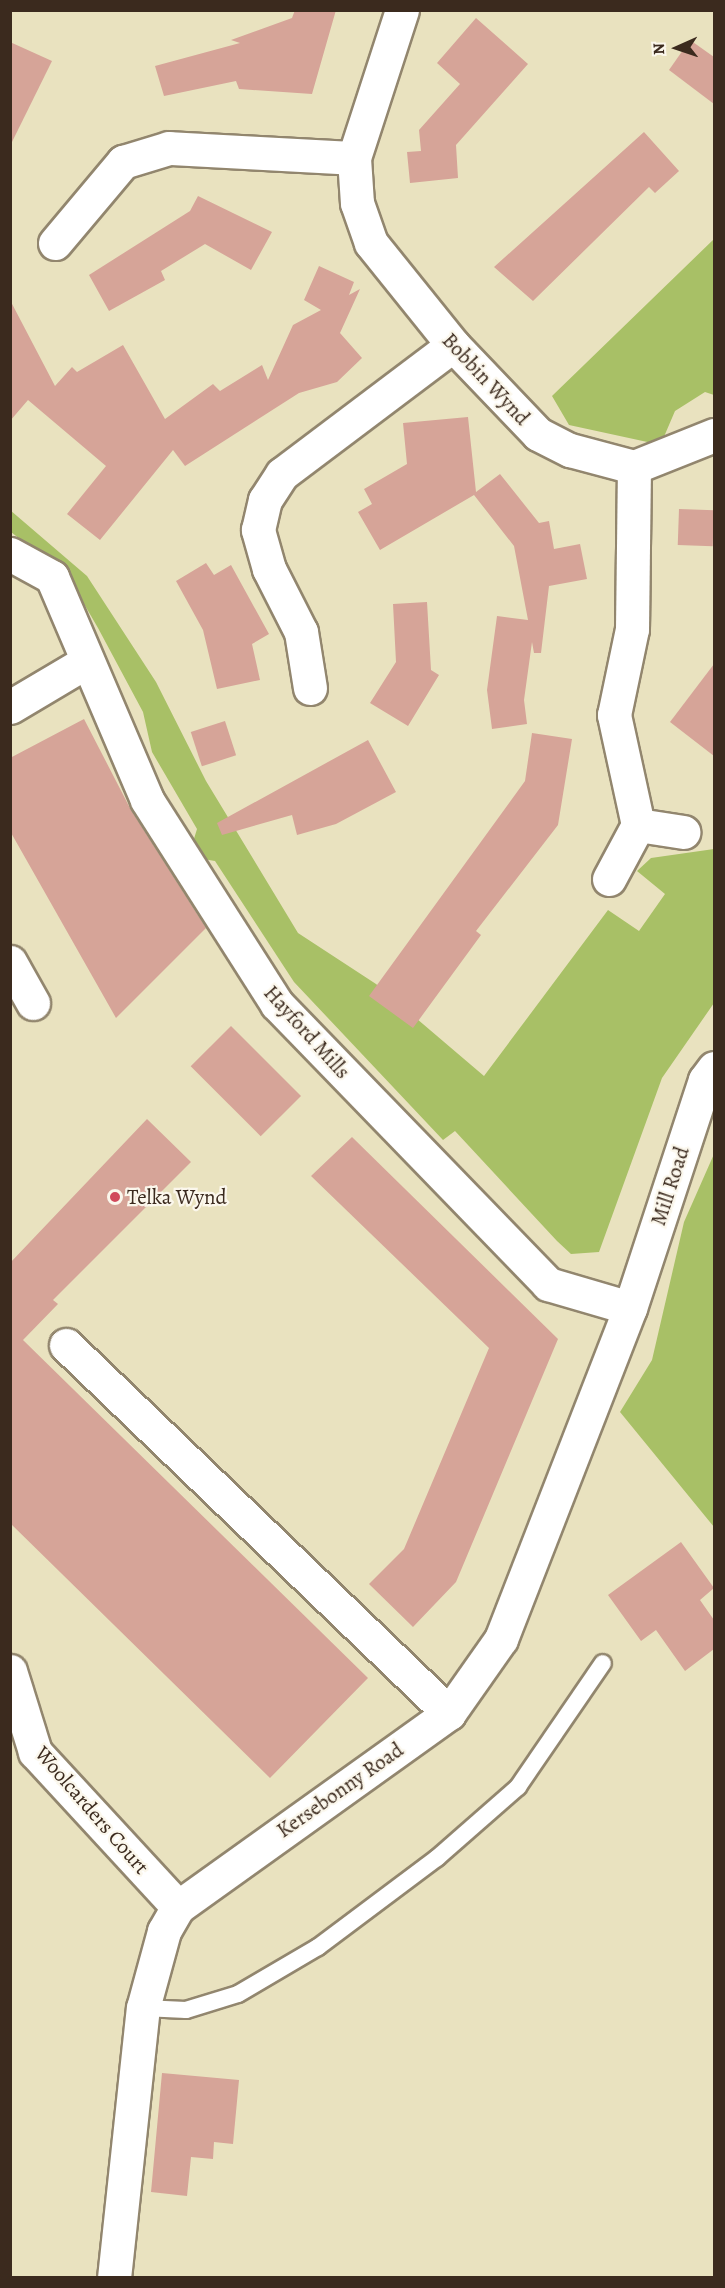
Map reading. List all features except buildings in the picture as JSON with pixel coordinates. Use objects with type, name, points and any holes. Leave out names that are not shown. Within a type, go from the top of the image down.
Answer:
[{"type":"street","name":"Bobbin Wynd","points":[[402,10],[354,158],[357,203],[371,243],[453,345],[538,434],[570,450],[634,467]]},
{"type":"street","points":[[55,243],[123,162],[169,148],[354,158]]},
{"type":"street","points":[[310,687],[301,632],[269,569],[258,530],[266,500],[282,474],[453,345]]},
{"type":"street","points":[[609,879],[638,825],[614,715],[632,629],[634,467],[714,435]]},
{"type":"street","name":"Hayford Mills","points":[[10,554],[52,577],[84,663],[147,800],[277,1004],[548,1284],[630,1308]]},
{"type":"street","points":[[10,707],[84,663]]},
{"type":"street","points":[[638,825],[683,832]]},
{"type":"street","points":[[10,962],[33,1003]]},
{"type":"street","name":"Mill Road","points":[[630,1308],[705,1080],[714,1068]]},
{"type":"street","name":"Kersebonny Road","points":[[114,2277],[143,2008],[157,1951],[178,1907],[449,1713],[501,1639],[630,1308]]},
{"type":"street","points":[[66,1345],[449,1713]]},
{"type":"street","name":"Woolcarders Court","points":[[10,1671],[35,1752],[178,1907]]},
{"type":"lane","points":[[143,2008],[186,2010],[238,1994],[318,1947],[438,1858],[518,1787],[603,1663]]},
{"type":"green space","points":[[714,239],[714,395],[705,392],[675,411],[663,439],[652,443],[569,425],[552,396]]},
{"type":"green space","points":[[10,510],[87,576],[156,682],[206,781],[298,933],[376,984],[484,1076],[608,910],[639,931],[665,894],[637,871],[651,858],[714,849],[714,1003],[662,1078],[599,1252],[571,1254],[455,1131],[443,1140],[294,982],[215,861],[203,859],[193,842],[197,829],[152,752],[143,712],[69,578],[11,532]]},
{"type":"green space","points":[[714,1154],[714,1527],[620,1412],[652,1360],[684,1222]]},
{"type":"place","name":"Telka Wynd","points":[[115,1197]]}]
